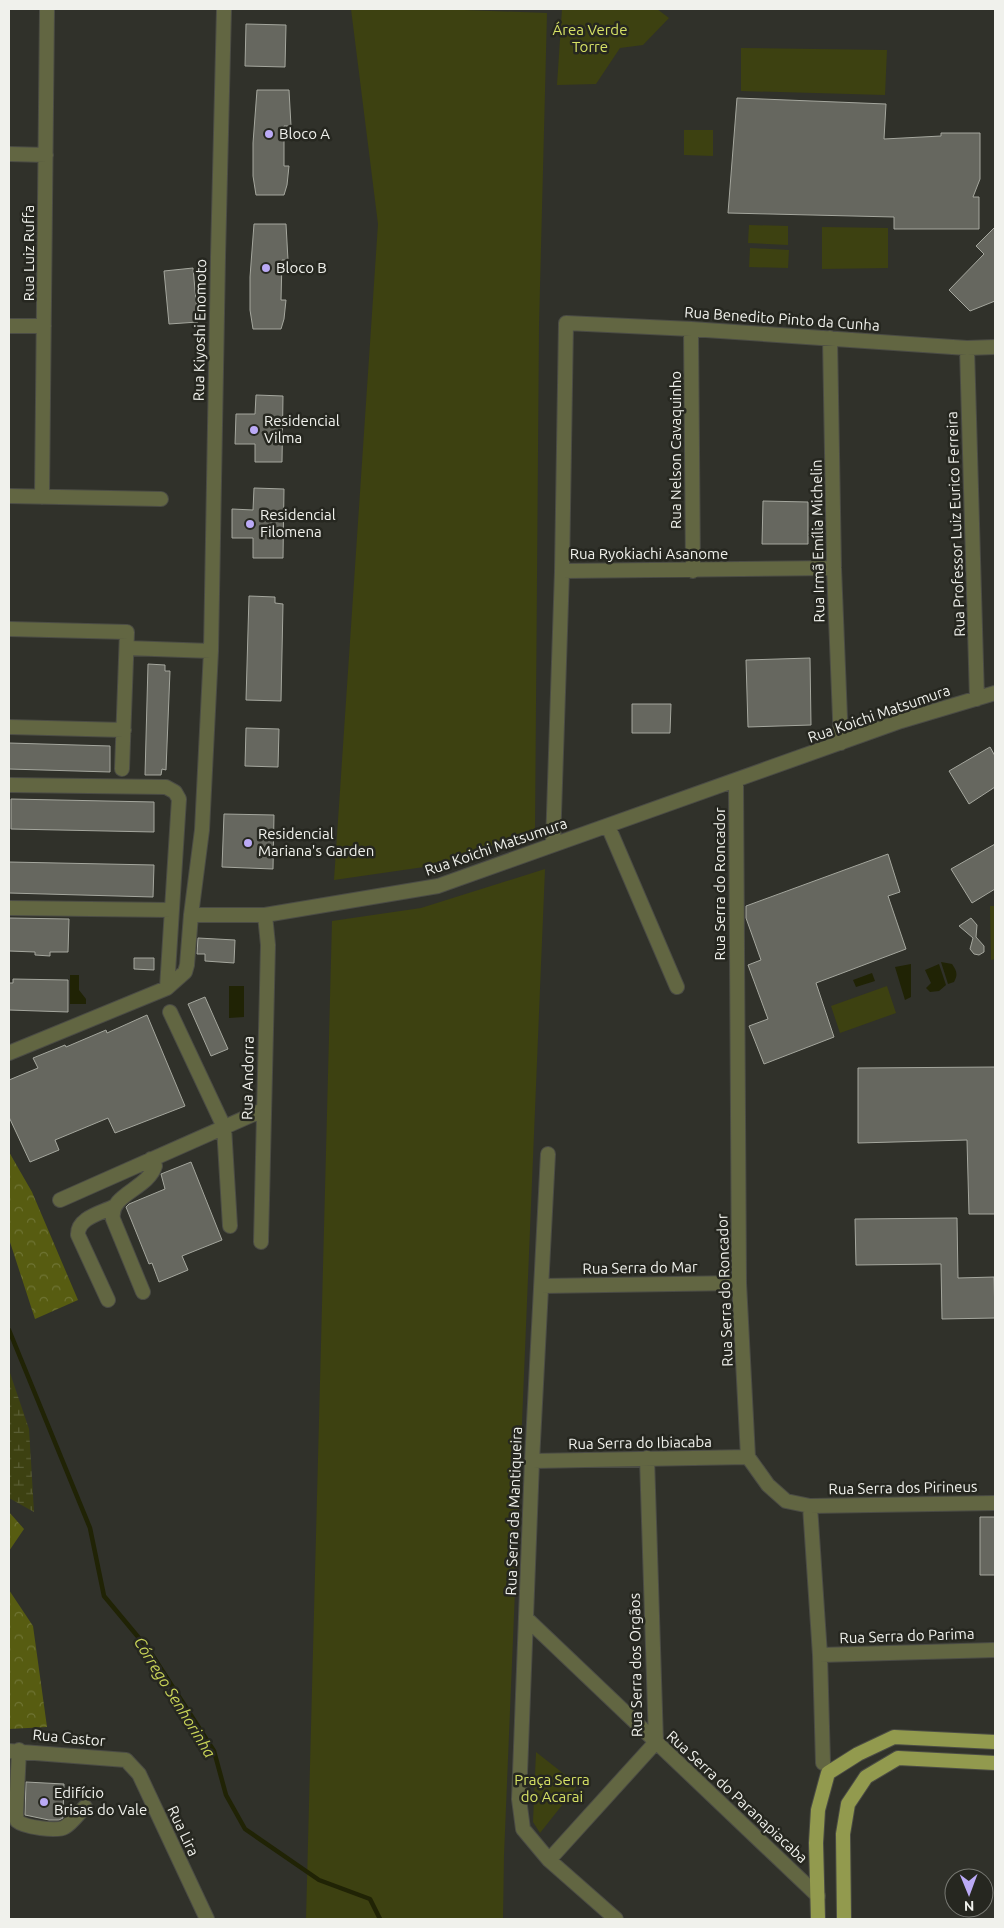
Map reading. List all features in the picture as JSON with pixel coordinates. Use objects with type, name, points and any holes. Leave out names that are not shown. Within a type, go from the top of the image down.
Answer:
[{"type":"main road","points":[[818,1919],[816,1843],[818,1810],[828,1773],[858,1754],[894,1737],[995,1742]]},
{"type":"main road","points":[[844,1919],[843,1834],[848,1804],[866,1777],[898,1758],[995,1763]]},
{"type":"street","name":"Rua Luiz Ruffa","points":[[42,497],[47,9]]},
{"type":"street","name":"Rua Kiyoshi Enomoto","points":[[211,651],[224,9]]},
{"type":"street","points":[[9,154],[46,155]]},
{"type":"street","name":"Rua Benedito Pinto da Cunha","points":[[566,323],[691,329],[967,348],[995,347]]},
{"type":"street","name":"Rua Ryokiachi Asanome","points":[[566,323],[562,571],[834,568]]},
{"type":"street","points":[[9,326],[44,326]]},
{"type":"street","name":"Rua Nelson Cavaquinho","points":[[691,329],[693,571]]},
{"type":"street","name":"Rua Irmã Emília Michelin","points":[[830,338],[834,568],[842,743]]},
{"type":"street","name":"Rua Professor Luiz Eurico Ferreira","points":[[967,348],[977,699]]},
{"type":"street","points":[[9,496],[161,499]]},
{"type":"street","points":[[553,844],[562,571]]},
{"type":"street","points":[[9,629],[127,632],[122,769]]},
{"type":"street","points":[[9,1053],[167,988],[184,972],[188,965],[191,915],[202,830],[211,651],[127,648]]},
{"type":"street","name":"Rua Koichi Matsumura","points":[[191,915],[265,915],[438,886],[901,721],[995,693]]},
{"type":"street","points":[[9,727],[124,730]]},
{"type":"street","name":"Rua Serra do Roncador","points":[[736,780],[739,1283],[748,1457]]},
{"type":"street","points":[[9,785],[166,787],[175,792],[179,799],[167,988]]},
{"type":"street","points":[[608,826],[677,987]]},
{"type":"street","points":[[9,908],[172,910]]},
{"type":"street","name":"Rua Andorra","points":[[261,1242],[268,945],[265,915]]},
{"type":"street","points":[[170,1012],[224,1127],[230,1226]]},
{"type":"street","points":[[60,1200],[263,1110]]},
{"type":"street","name":"Rua Serra da Mantiqueira","points":[[548,1154],[532,1461],[519,1799],[523,1829],[549,1860],[616,1919]]},
{"type":"street","points":[[108,1300],[78,1235],[78,1229],[84,1221],[114,1207],[149,1177],[155,1166],[151,1159]]},
{"type":"street","points":[[114,1207],[112,1212],[114,1219],[143,1292]]},
{"type":"street","name":"Rua Serra do Mar","points":[[541,1286],[739,1283]]},
{"type":"street","points":[[748,1457],[754,1468],[768,1485],[786,1501],[810,1506],[820,1655],[823,1763]]},
{"type":"street","name":"Rua Serra do Ibiacaba","points":[[532,1461],[748,1457]]},
{"type":"street","name":"Rua Serra dos Orgãos","points":[[549,1860],[656,1742],[647,1458]]},
{"type":"street","name":"Rua Serra dos Pirineus","points":[[810,1506],[995,1503]]},
{"type":"street","name":"Rua Serra do Paranapiacaba","points":[[526,1618],[818,1896]]},
{"type":"street","name":"Rua Serra do Parima","points":[[820,1655],[995,1650]]},
{"type":"street","points":[[14,1750],[16,1814],[17,1821],[23,1826],[60,1829],[67,1826],[85,1807]]},
{"type":"street","name":"Rua Castor","points":[[14,1750],[126,1760]]},
{"type":"street","name":"Rua Lira","points":[[126,1760],[138,1774],[206,1919]]},
{"type":"green space","points":[[351,9],[439,9],[547,13],[539,326],[535,831],[431,866],[334,880],[378,224]]},
{"type":"green space","name":"Área Verde Torre","points":[[562,9],[657,9],[669,18],[643,45],[620,48],[596,84],[557,85]]},
{"type":"green space","points":[[741,48],[887,50],[885,95],[741,91]]},
{"type":"green space","points":[[684,130],[713,130],[713,156],[684,155]]},
{"type":"green space","points":[[749,225],[788,226],[788,245],[748,243]]},
{"type":"green space","points":[[822,227],[888,228],[888,268],[822,269]]},
{"type":"green space","points":[[750,248],[789,250],[788,268],[749,267]]},
{"type":"green space","points":[[545,869],[504,1855],[503,1919],[306,1919],[332,921],[421,908]]},
{"type":"green space","points":[[990,906],[995,906],[995,959],[991,960]]},
{"type":"green space","points":[[887,986],[896,1013],[840,1033],[831,1006]]},
{"type":"green space","points":[[9,1152],[32,1192],[78,1300],[35,1319],[9,1239]]},
{"type":"green space","points":[[9,1370],[29,1429],[34,1512],[9,1498]]},
{"type":"green space","points":[[9,1512],[24,1529],[9,1551]]},
{"type":"green space","points":[[9,1590],[33,1626],[47,1727],[9,1729]]},
{"type":"green space","name":"Praça Serra do Acarai","points":[[536,1752],[578,1785],[540,1833],[533,1822]]},
{"type":"shaded area","points":[[941,962],[954,966],[956,975],[954,982],[948,984]]},
{"type":"shaded area","points":[[911,964],[911,997],[905,1000],[895,967]]},
{"type":"shaded area","points":[[939,964],[946,985],[939,991],[930,992],[926,988],[931,983],[925,970]]},
{"type":"shaded area","points":[[872,973],[875,981],[856,987],[853,980]]},
{"type":"shaded area","points":[[70,975],[79,975],[79,990],[86,999],[86,1004],[70,1004]]},
{"type":"shaded area","points":[[229,986],[244,986],[244,1017],[229,1018]]},
{"type":"building","points":[[246,24],[286,25],[285,67],[245,66]]},
{"type":"building","name":"Bloco A","points":[[257,90],[289,90],[291,126],[284,126],[284,166],[289,166],[284,195],[256,195],[253,176],[253,143]]},
{"type":"building","points":[[737,98],[886,104],[884,139],[941,136],[941,133],[980,133],[980,179],[973,197],[979,197],[979,229],[894,229],[894,217],[728,213]]},
{"type":"building","name":"Bloco B","points":[[254,224],[286,224],[288,260],[282,260],[281,300],[286,300],[281,329],[253,329],[250,310],[250,277]]},
{"type":"building","points":[[995,227],[995,301],[970,311],[949,290],[984,254],[976,246]]},
{"type":"building","points":[[193,268],[198,322],[169,324],[164,271]]},
{"type":"building","name":"Residencial Vilma","points":[[256,395],[283,396],[282,462],[255,462],[255,444],[235,444],[236,414],[255,414]]},
{"type":"building","name":"Residencial Filomena","points":[[254,488],[284,489],[283,558],[253,558],[253,538],[232,538],[232,509],[253,510]]},
{"type":"building","points":[[763,501],[808,502],[808,544],[762,544]]},
{"type":"building","points":[[249,596],[275,597],[275,603],[283,604],[281,701],[246,700]]},
{"type":"building","points":[[810,658],[811,725],[748,727],[746,660]]},
{"type":"building","points":[[148,664],[165,665],[165,671],[170,671],[166,770],[162,769],[161,775],[145,775]]},
{"type":"building","points":[[632,704],[671,704],[670,733],[632,733]]},
{"type":"building","points":[[246,728],[279,729],[278,767],[245,766]]},
{"type":"building","points":[[9,743],[110,746],[110,772],[9,769]]},
{"type":"building","points":[[990,747],[995,756],[995,787],[969,804],[949,771]]},
{"type":"building","points":[[11,799],[154,802],[154,832],[11,829]]},
{"type":"building","name":"Residencial Mariana's Garden","points":[[224,814],[274,815],[273,869],[222,867]]},
{"type":"building","points":[[995,844],[995,889],[972,903],[951,869]]},
{"type":"building","points":[[888,854],[900,892],[888,896],[906,949],[816,983],[834,1037],[764,1064],[749,1026],[768,1019],[748,965],[761,960],[746,918],[746,906]]},
{"type":"building","points":[[9,862],[154,865],[153,897],[9,893]]},
{"type":"building","points":[[9,918],[69,919],[68,952],[50,952],[50,956],[35,955],[35,952],[9,951]]},
{"type":"building","points":[[971,918],[977,925],[976,937],[984,946],[984,952],[979,955],[974,954],[970,949],[973,938],[959,926]]},
{"type":"building","points":[[198,938],[235,940],[234,963],[205,961],[205,954],[197,954]]},
{"type":"building","points":[[134,958],[154,958],[154,970],[134,969]]},
{"type":"building","points":[[13,979],[68,980],[68,1012],[9,1010],[9,983],[13,983]]},
{"type":"building","points":[[205,997],[228,1049],[211,1056],[188,1004]]},
{"type":"building","points":[[147,1015],[185,1106],[115,1133],[108,1118],[55,1140],[59,1150],[30,1162],[9,1117],[9,1080],[38,1068],[33,1058],[65,1045],[66,1047],[106,1030],[107,1033]]},
{"type":"building","points":[[995,1067],[995,1214],[969,1214],[967,1140],[858,1143],[858,1068]]},
{"type":"building","points":[[191,1162],[222,1240],[182,1256],[188,1270],[159,1282],[152,1263],[149,1264],[126,1207],[165,1189],[161,1174]]},
{"type":"building","points":[[957,1218],[958,1278],[994,1277],[995,1318],[942,1319],[941,1264],[856,1265],[855,1219]]},
{"type":"building","points":[[980,1517],[995,1517],[995,1575],[980,1575]]},
{"type":"building","name":"Edifício Brisas do Vale","points":[[26,1782],[64,1784],[63,1818],[49,1820],[25,1815]]},
{"type":"waterway","name":"Córrego Senhorinha","points":[[9,1330],[90,1528],[104,1596],[149,1650],[214,1751],[226,1795],[245,1829],[319,1880],[370,1899],[380,1919]]},
{"type":"place","name":"Bloco A","points":[[269,134]]},
{"type":"place","name":"Bloco B","points":[[266,268]]},
{"type":"place","name":"Residencial Vilma","points":[[254,430]]},
{"type":"place","name":"Residencial Filomena","points":[[250,524]]},
{"type":"place","name":"Residencial Mariana's Garden","points":[[248,843]]},
{"type":"place","name":"Edifício Brisas do Vale","points":[[44,1802]]}]
